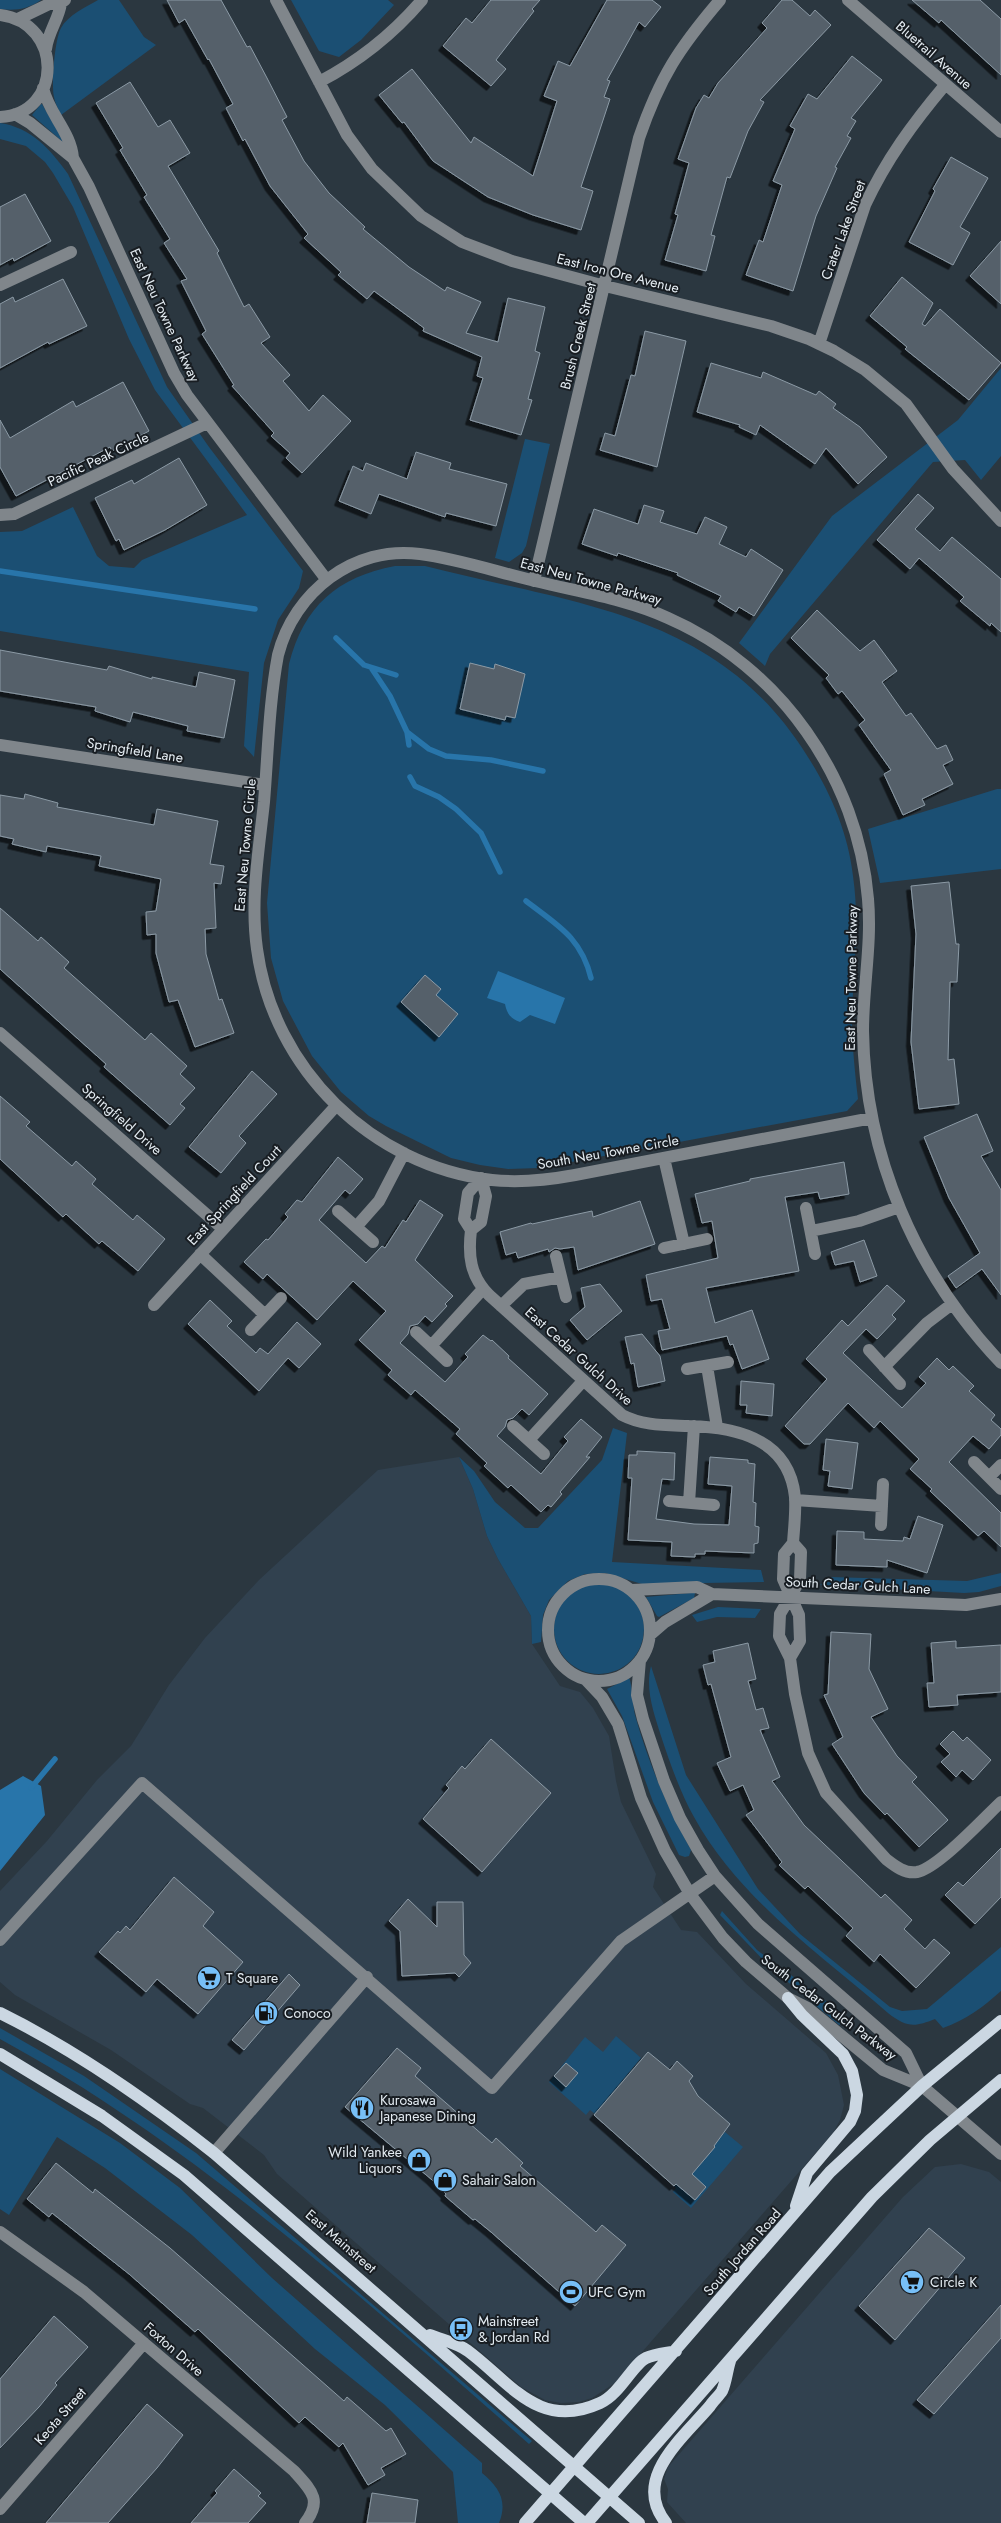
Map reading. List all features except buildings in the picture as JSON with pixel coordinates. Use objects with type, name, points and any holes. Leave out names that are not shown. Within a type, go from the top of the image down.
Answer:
[{"type":"main road","points":[[788,1998],[802,2015],[844,2054],[852,2071],[857,2095],[855,2111],[850,2122],[807,2173],[794,2214]]},
{"type":"main road","name":"East Mainstreet","points":[[0,2013],[109,2076],[162,2113],[214,2153],[422,2332],[639,2523]]},
{"type":"main road","name":"South Jordan Road","points":[[525,2523],[830,2172],[922,2086],[1001,2021]]},
{"type":"main road","points":[[0,2054],[102,2116],[184,2175],[586,2523],[897,2170],[957,2116],[1001,2080]]},
{"type":"main road","points":[[422,2332],[466,2350],[529,2403],[558,2410],[582,2409],[600,2402],[624,2383],[645,2359],[676,2351]]},
{"type":"main road","points":[[666,2523],[660,2515],[654,2500],[654,2487],[658,2472],[673,2448],[722,2391],[730,2359]]},
{"type":"street","name":"East Iron Ore Avenue","points":[[276,0],[347,135],[372,169],[404,201],[433,224],[462,242],[486,252],[605,286],[771,326],[819,344],[865,370],[906,404],[953,469],[1001,521]]},
{"type":"street","points":[[319,82],[345,68],[370,50],[392,32],[422,0]]},
{"type":"street","name":"Brush Creek Street","points":[[534,580],[639,138],[658,86],[682,47],[720,0]]},
{"type":"street","name":"Bluetrail Avenue","points":[[848,0],[1001,132]]},
{"type":"street","points":[[0,117],[15,114],[32,104],[43,88],[48,72],[46,49],[51,26],[60,13],[63,2],[49,4],[18,19]]},
{"type":"street","points":[[0,15],[18,19],[36,32],[46,49]]},
{"type":"street","name":"Crater Lake Street","points":[[819,344],[865,205],[906,132],[945,85]]},
{"type":"street","name":"East Neu Towne Parkway","points":[[43,88],[48,104],[72,145],[73,158]]},
{"type":"street","name":"East Neu Towne Parkway","points":[[15,114],[30,123],[73,158],[89,187],[174,373],[207,423],[326,579],[366,559],[402,553],[439,557],[646,609],[691,629],[724,649],[752,672],[791,711],[812,738],[832,773],[851,820],[866,882],[869,928],[864,1031],[865,1068],[872,1118],[884,1165],[916,1246],[952,1304],[1001,1363]]},
{"type":"street","points":[[0,286],[71,252]]},
{"type":"street","name":"Pacific Peak Circle","points":[[0,515],[14,514],[207,423]]},
{"type":"street","name":"East Neu Towne Circle","points":[[326,579],[294,616],[281,646],[276,668],[254,909],[260,967],[276,1019],[293,1051],[312,1080],[336,1106]]},
{"type":"street","name":"Springfield Lane","points":[[0,745],[265,786]]},
{"type":"street","name":"Springfield Drive","points":[[0,1033],[223,1229]]},
{"type":"street","name":"South Neu Towne Circle","points":[[336,1106],[366,1130],[404,1153],[447,1170],[481,1178],[524,1181],[554,1179],[872,1118]]},
{"type":"street","name":"East Springfield Court","points":[[154,1305],[336,1106]]},
{"type":"street","points":[[356,1227],[379,1201],[404,1153]]},
{"type":"street","points":[[664,1158],[684,1244]]},
{"type":"street","name":"East Cedar Gulch Drive","points":[[481,1178],[468,1193],[464,1219],[471,1230],[470,1258],[475,1275],[483,1289],[613,1409],[630,1419],[646,1424],[717,1427],[745,1433],[773,1451],[789,1473],[795,1500],[793,1543],[801,1552],[800,1580],[780,1614],[779,1636],[790,1658]]},
{"type":"street","name":"East Cedar Gulch Drive","points":[[471,1230],[481,1222],[486,1196],[481,1178]]},
{"type":"street","points":[[811,1231],[859,1221],[899,1207]]},
{"type":"street","points":[[806,1208],[815,1254]]},
{"type":"street","points":[[338,1211],[373,1242]]},
{"type":"street","points":[[664,1248],[707,1239]]},
{"type":"street","points":[[200,1254],[265,1315]]},
{"type":"street","points":[[556,1256],[566,1297]]},
{"type":"street","points":[[501,1306],[524,1284],[560,1277]]},
{"type":"street","points":[[431,1346],[483,1289]]},
{"type":"street","points":[[251,1330],[281,1298]]},
{"type":"street","points":[[884,1366],[916,1334],[952,1304]]},
{"type":"street","points":[[416,1332],[448,1361]]},
{"type":"street","points":[[869,1350],[900,1384]]},
{"type":"street","points":[[687,1369],[728,1362]]},
{"type":"street","points":[[707,1366],[717,1427]]},
{"type":"street","points":[[529,1440],[583,1381]]},
{"type":"street","points":[[513,1426],[544,1454]]},
{"type":"street","points":[[689,1503],[694,1426]]},
{"type":"street","points":[[974,1462],[1001,1489]]},
{"type":"street","points":[[989,1477],[1001,1465]]},
{"type":"street","points":[[881,1525],[883,1484]]},
{"type":"street","points":[[795,1500],[882,1506]]},
{"type":"street","points":[[669,1501],[714,1505]]},
{"type":"street","points":[[590,1579],[612,1580],[632,1590],[646,1610],[650,1635],[647,1648],[633,1668],[616,1678],[606,1681],[585,1679],[564,1667],[550,1647],[548,1625],[554,1604],[570,1588],[590,1579]]},
{"type":"street","name":"South Cedar Gulch Lane","points":[[632,1590],[697,1587],[712,1594],[966,1605],[1001,1599]]},
{"type":"street","points":[[650,1635],[665,1622],[712,1594]]},
{"type":"street","points":[[791,1596],[799,1615],[800,1641],[790,1658],[795,1694],[808,1753],[819,1780],[832,1802],[894,1866],[911,1872],[926,1868],[1001,1802]]},
{"type":"street","name":"South Cedar Gulch Parkway","points":[[640,1660],[637,1695],[664,1781],[680,1818],[716,1876],[745,1911],[777,1942],[906,2052],[922,2086]]},
{"type":"street","name":"South Cedar Gulch Parkway","points":[[585,1679],[602,1697],[618,1724],[634,1781],[665,1852],[690,1894],[736,1953],[788,1998],[808,2008],[883,2070],[922,2086],[1001,2154]]},
{"type":"street","points":[[0,1940],[142,1783],[367,1977],[492,2088],[613,1948],[634,1931],[716,1876]]},
{"type":"street","points":[[214,2153],[367,1977]]},
{"type":"street","name":"Foxton Drive","points":[[0,2232],[78,2287],[294,2471],[312,2493],[315,2502],[313,2513],[305,2523]]},
{"type":"street","name":"Keota Street","points":[[0,2509],[144,2343]]},
{"type":"shaded area","points":[[0,0],[41,0],[22,9],[11,10],[0,9]]},
{"type":"shaded area","points":[[98,0],[119,0],[144,37],[156,45],[61,115],[55,102],[53,91],[54,62],[59,33],[68,19]]},
{"type":"shaded area","points":[[291,0],[388,0],[394,5],[361,40],[339,57],[319,51]]},
{"type":"shaded area","points":[[42,104],[65,144],[32,115]]},
{"type":"shaded area","points":[[0,123],[22,130],[39,141],[68,174],[167,387],[209,447],[303,571],[299,588],[278,620],[264,663],[254,757],[244,746],[249,672],[0,631],[0,532],[22,531],[73,507],[97,556],[109,566],[134,568],[142,560],[247,515],[155,390],[129,339],[73,207],[53,173],[45,162],[26,146],[0,139]]},
{"type":"shaded area","points":[[1001,368],[1001,456],[981,480],[965,460],[933,462],[770,654],[765,666],[739,643],[832,516],[958,420]]},
{"type":"shaded area","points":[[525,439],[550,444],[526,546],[522,553],[509,562],[495,558]]},
{"type":"shaded area","points":[[395,566],[425,566],[534,591],[637,621],[685,642],[730,670],[770,707],[806,754],[823,782],[837,812],[851,860],[856,912],[852,1019],[858,1099],[847,1111],[539,1168],[508,1169],[451,1158],[369,1116],[341,1092],[312,1056],[283,1001],[271,958],[267,903],[289,664],[295,644],[304,626],[314,610],[326,597],[356,578]]},
{"type":"shaded area","points":[[1001,789],[1001,869],[880,883],[868,829]]},
{"type":"shaded area","points":[[498,971],[565,998],[555,1024],[530,1015],[520,1022],[510,1015],[505,1004],[487,998]]},
{"type":"shaded area","points":[[613,1428],[627,1433],[612,1562],[761,1570],[764,1582],[642,1584],[605,1573],[585,1574],[568,1581],[549,1600],[543,1615],[541,1642],[532,1644],[531,1616],[487,1536],[473,1489],[459,1457],[474,1471],[495,1502],[525,1528],[538,1528],[602,1460]]},
{"type":"shaded area","points":[[459,1457],[473,1489],[487,1536],[531,1616],[532,1644],[560,1686],[580,1692],[593,1708],[609,1736],[621,1802],[656,1874],[653,1887],[681,1930],[697,1932],[746,1984],[826,2053],[838,2075],[844,2105],[840,2120],[833,2133],[615,2383],[592,2398],[579,2402],[561,2403],[545,2400],[521,2387],[277,2174],[264,2155],[203,2108],[190,2104],[111,2050],[15,1995],[0,1982],[0,1891],[47,1841],[97,1780],[131,1746],[169,1685],[205,1638],[259,1580],[378,1470]]},
{"type":"shaded area","points":[[1001,1573],[1001,1586],[979,1592],[964,1593],[820,1585],[830,1577],[967,1581]]},
{"type":"shaded area","points":[[599,1584],[616,1588],[631,1597],[640,1612],[644,1629],[640,1646],[631,1661],[616,1670],[599,1674],[582,1670],[567,1661],[558,1646],[554,1629],[558,1612],[567,1597],[582,1588]]},
{"type":"shaded area","points":[[695,1593],[694,1598],[659,1617],[646,1597]]},
{"type":"shaded area","points":[[718,1607],[761,1609],[755,1618],[717,1617],[697,1622],[692,1615]]},
{"type":"shaded area","points":[[651,1666],[686,1775],[758,1889],[800,1934],[890,2007],[902,2011],[927,2009],[1001,1947],[1001,1991],[974,2012],[943,2028],[935,2019],[922,2024],[906,2024],[888,2013],[782,1923],[734,1874],[712,1847],[694,1817],[680,1788],[653,1710],[649,1684]]},
{"type":"shaded area","points":[[629,1678],[635,1715],[646,1750],[666,1801],[691,1850],[689,1856],[679,1855],[653,1802],[622,1716],[607,1689]]},
{"type":"shaded area","points":[[23,1776],[41,1786],[45,1815],[0,1871],[0,1790]]},
{"type":"shaded area","points":[[722,1911],[757,1950],[845,2015],[845,2022],[839,2025],[770,1967],[720,1915]]},
{"type":"shaded area","points":[[0,2028],[84,2076],[196,2153],[532,2441],[529,2444],[340,2280],[275,2227],[142,2127],[72,2081],[0,2039]]},
{"type":"shaded area","points":[[616,2036],[641,2058],[595,2114],[590,2110],[586,2115],[549,2082],[585,2037],[603,2052]]},
{"type":"shaded area","points":[[0,2069],[120,2143],[180,2188],[272,2278],[482,2463],[482,2473],[497,2489],[502,2501],[503,2508],[499,2523],[458,2523],[453,2472],[385,2405],[315,2349],[192,2235],[105,2168],[57,2137],[9,2215],[0,2209]]},
{"type":"shaded area","points":[[725,2132],[743,2147],[691,2208],[673,2192],[676,2188],[674,2186],[691,2166],[696,2169],[715,2147],[712,2144],[716,2143]]},
{"type":"shaded area","points":[[961,2164],[989,2172],[1001,2182],[1001,2523],[686,2523],[667,2502],[668,2489],[664,2479],[668,2467],[903,2197],[935,2167]]},
{"type":"waterway","points":[[0,571],[255,609]]},
{"type":"waterway","points":[[336,638],[364,665],[396,675]]},
{"type":"waterway","points":[[372,669],[390,696],[407,732],[429,749],[446,756],[491,760],[543,771]]},
{"type":"waterway","points":[[407,732],[409,745]]},
{"type":"waterway","points":[[410,777],[415,786],[439,797],[456,809],[481,833],[500,872]]},
{"type":"waterway","points":[[526,901],[558,925],[574,942],[587,964],[591,978]]},
{"type":"waterway","points":[[31,1788],[55,1759]]},
{"type":"place","name":"T Square","points":[[209,1978]]},
{"type":"place","name":"Conoco","points":[[266,2013]]},
{"type":"place","name":"Kurosawa Japanese Dining","points":[[362,2108]]},
{"type":"place","name":"Wild Yankee Liquors","points":[[419,2160]]},
{"type":"place","name":"Sahair Salon","points":[[445,2180]]},
{"type":"place","name":"Circle K","points":[[912,2282]]},
{"type":"place","name":"UFC Gym","points":[[571,2292]]},
{"type":"place","name":"Mainstreet & Jordan Rd","points":[[461,2329]]}]
